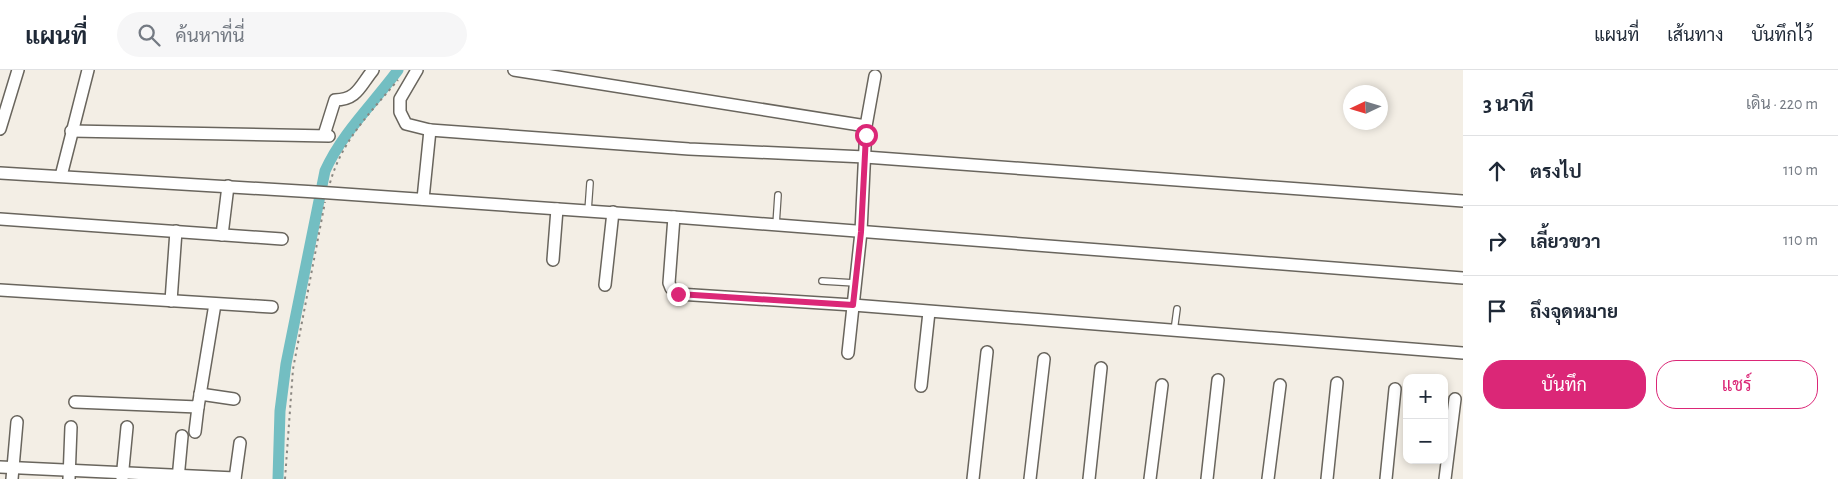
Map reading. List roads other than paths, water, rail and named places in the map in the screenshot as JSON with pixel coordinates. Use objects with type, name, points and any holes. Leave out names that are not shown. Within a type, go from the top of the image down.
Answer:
[{"type":"street","points":[[0,129],[18,70]]},
{"type":"street","points":[[60,176],[88,70]]},
{"type":"street","points":[[71,131],[326,135],[335,100],[346,100],[354,96],[373,70]]},
{"type":"street","points":[[417,70],[400,99],[400,112],[406,124],[430,130],[689,149],[865,157],[1463,201]]},
{"type":"street","points":[[514,70],[561,74],[866,126]]},
{"type":"street","points":[[848,353],[854,283],[861,232],[866,126],[875,76]]},
{"type":"street","points":[[423,199],[430,130]]},
{"type":"street","points":[[0,172],[674,216],[1463,278],[1463,271]]},
{"type":"street","points":[[222,236],[228,186]]},
{"type":"street","points":[[553,260],[557,209]]},
{"type":"street","points":[[605,284],[613,212]]},
{"type":"street","points":[[674,216],[670,288],[678,294],[853,305],[1463,353]]},
{"type":"street","points":[[0,219],[282,239]]},
{"type":"street","points":[[170,301],[176,232]]},
{"type":"street","points":[[0,290],[272,307]]},
{"type":"street","points":[[195,432],[214,304]]},
{"type":"street","points":[[921,386],[929,312]]},
{"type":"street","points":[[973,479],[987,352]]},
{"type":"street","points":[[1030,479],[1044,359]]},
{"type":"street","points":[[1090,479],[1101,368]]},
{"type":"street","points":[[1207,479],[1218,380]]},
{"type":"street","points":[[1327,479],[1337,382]]},
{"type":"street","points":[[1150,479],[1162,385]]},
{"type":"street","points":[[1268,479],[1280,385]]},
{"type":"street","points":[[1386,479],[1395,389]]},
{"type":"street","points":[[200,394],[234,400]]},
{"type":"street","points":[[1445,479],[1454,399]]},
{"type":"street","points":[[75,402],[198,407]]},
{"type":"street","points":[[12,473],[17,422]]},
{"type":"street","points":[[69,474],[71,426]]},
{"type":"street","points":[[122,476],[127,427]]},
{"type":"street","points":[[178,477],[182,436]]},
{"type":"street","points":[[0,467],[12,473],[235,478],[240,443]]},
{"type":"lane","points":[[588,211],[590,183]]},
{"type":"lane","points":[[776,225],[778,195]]},
{"type":"lane","points":[[822,281],[854,283]]},
{"type":"lane","points":[[1174,331],[1177,309]]},
{"type":"waterway","points":[[278,479],[280,411],[286,364],[325,171],[349,131],[398,70]]}]
